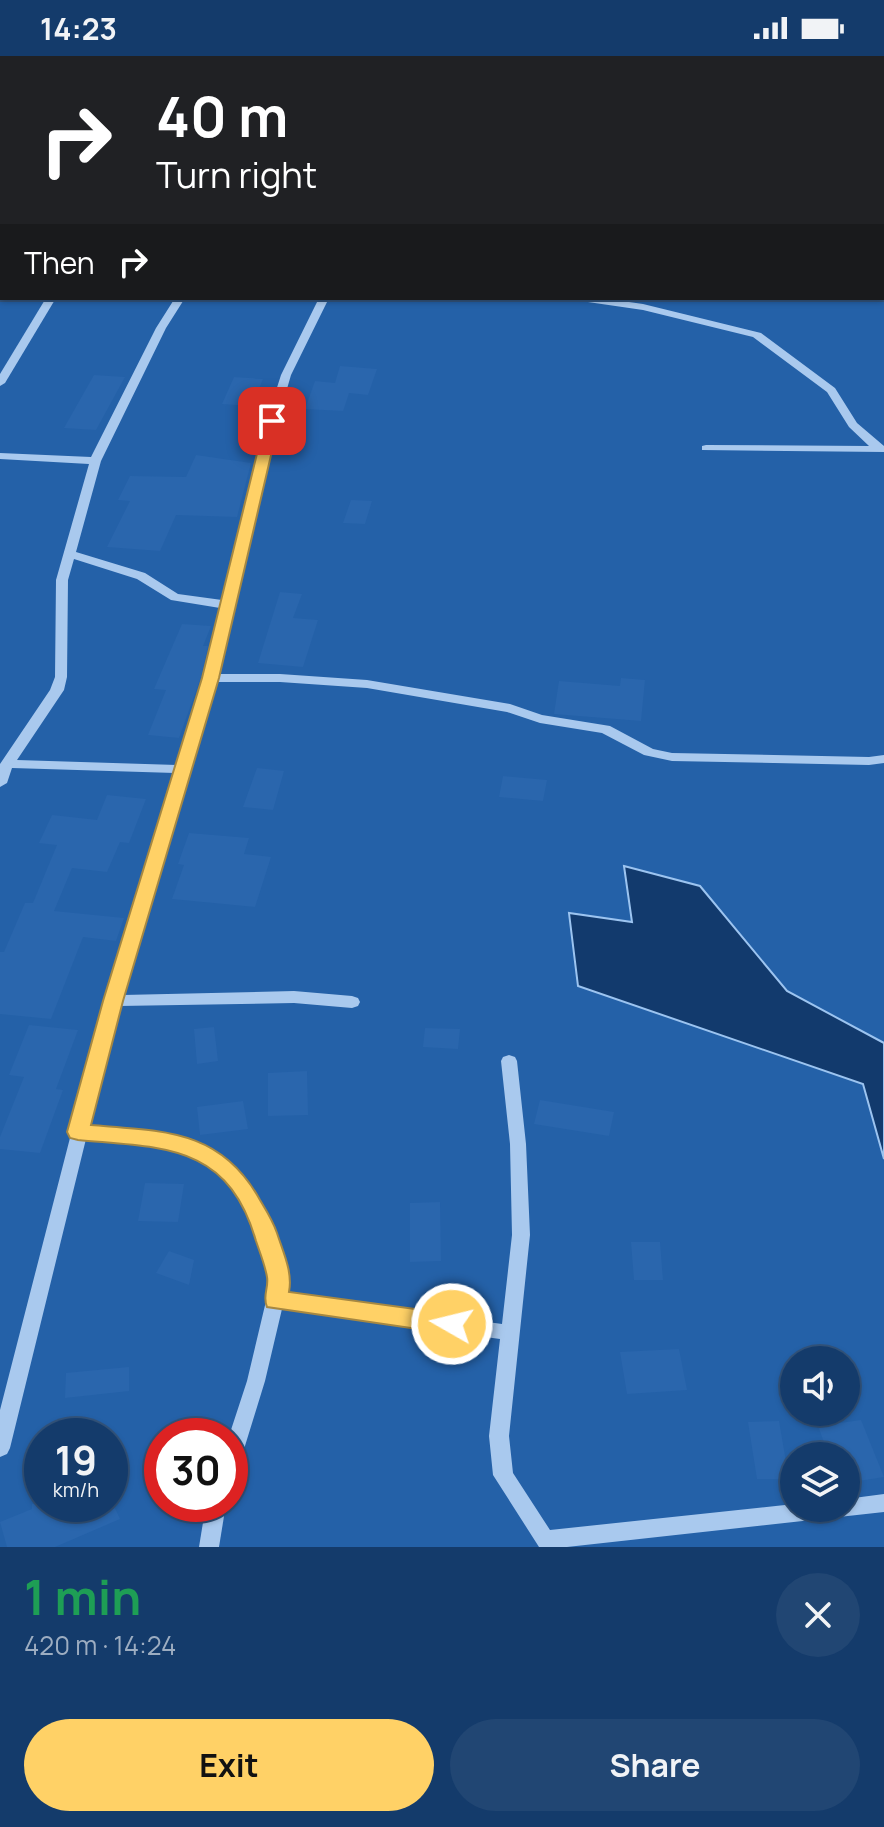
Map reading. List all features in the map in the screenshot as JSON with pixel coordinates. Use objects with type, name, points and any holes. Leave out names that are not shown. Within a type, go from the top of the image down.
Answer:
[{"type":"street","points":[[0,383],[50,300]]},
{"type":"street","points":[[0,783],[7,764],[57,690],[61,677],[62,580],[95,461],[161,328],[179,300]]},
{"type":"street","points":[[0,1448],[113,1001],[210,678],[265,444],[286,375],[323,300]]},
{"type":"street","points":[[595,300],[643,307],[757,335],[831,390],[853,425],[880,448]]},
{"type":"street","points":[[706,448],[880,448]]},
{"type":"street","points":[[0,456],[95,461]]},
{"type":"street","points":[[69,554],[141,576],[175,597],[228,605]]},
{"type":"street","points":[[210,678],[280,678],[354,683],[495,705],[540,719],[605,729],[649,752],[672,757],[884,759]]},
{"type":"street","points":[[7,764],[182,769]]},
{"type":"street","points":[[113,1001],[294,997],[352,1002]]},
{"type":"street","points":[[509,1061],[518,1144],[521,1235],[499,1436],[503,1475],[545,1540],[780,1515]]},
{"type":"street","points":[[78,1132],[166,1140],[194,1147],[220,1163],[241,1185],[264,1227],[280,1280],[244,1418]]},
{"type":"street","points":[[275,1300],[510,1333]]},
{"type":"street","points":[[860,1506],[884,1503]]},
{"type":"street","points":[[209,1547],[213,1522]]},
{"type":"shaded area","points":[[0,300],[884,300],[884,1547],[0,1547]]},
{"type":"shaded area","points":[[624,866],[700,886],[787,991],[884,1043],[884,1159],[863,1084],[578,986],[569,913],[632,922]]},
{"type":"building","points":[[340,366],[377,369],[368,395],[349,393],[343,411],[305,409],[315,381],[335,383]]},
{"type":"building","points":[[94,375],[125,377],[96,430],[64,428]]},
{"type":"building","points":[[234,377],[263,379],[252,406],[222,404]]},
{"type":"building","points":[[196,455],[251,463],[237,517],[176,515],[160,551],[107,547],[130,501],[118,500],[130,476],[186,477]]},
{"type":"building","points":[[351,500],[372,501],[365,524],[343,523]]},
{"type":"building","points":[[280,592],[302,594],[293,618],[318,620],[303,667],[258,663]]},
{"type":"building","points":[[182,624],[211,626],[203,646],[208,646],[201,677],[179,738],[148,735],[166,690],[154,689]]},
{"type":"building","points":[[621,678],[645,680],[641,721],[554,714],[559,681],[620,686]]},
{"type":"building","points":[[257,768],[284,771],[273,810],[243,807]]},
{"type":"building","points":[[503,776],[547,780],[543,801],[499,797]]},
{"type":"building","points":[[107,795],[146,799],[129,843],[120,842],[107,872],[72,868],[54,911],[124,918],[116,941],[83,937],[51,1019],[0,1014],[0,952],[4,952],[25,903],[33,903],[57,845],[39,843],[52,815],[97,820]]},
{"type":"building","points":[[189,833],[249,838],[244,854],[271,857],[255,907],[172,899],[184,865],[178,864]]},
{"type":"building","points":[[29,1025],[78,1030],[56,1089],[63,1090],[40,1153],[0,1149],[0,1137],[24,1077],[9,1075]]},
{"type":"building","points":[[214,1027],[218,1061],[197,1064],[194,1029]]},
{"type":"building","points":[[425,1028],[460,1029],[458,1049],[423,1047]]},
{"type":"building","points":[[307,1071],[308,1115],[268,1116],[268,1073]]},
{"type":"building","points":[[540,1100],[614,1112],[609,1136],[534,1124]]},
{"type":"building","points":[[243,1101],[248,1129],[200,1135],[197,1107]]},
{"type":"building","points":[[145,1183],[184,1184],[178,1222],[138,1221]]},
{"type":"building","points":[[440,1202],[441,1261],[410,1262],[410,1203]]},
{"type":"building","points":[[631,1242],[660,1242],[663,1280],[634,1280]]},
{"type":"building","points":[[169,1251],[194,1260],[189,1285],[156,1273]]},
{"type":"building","points":[[679,1349],[687,1390],[627,1394],[620,1352]]},
{"type":"building","points":[[129,1367],[129,1391],[65,1398],[66,1373]]},
{"type":"building","points":[[860,1420],[884,1477],[860,1481],[860,1442],[824,1442],[818,1426],[860,1426]]},
{"type":"building","points":[[779,1421],[783,1442],[780,1442],[780,1479],[757,1479],[748,1422]]},
{"type":"building","points":[[24,1512],[24,1522],[113,1522],[55,1547],[7,1547],[0,1522]]},
{"type":"route","points":[[272,421],[210,678],[113,1001],[78,1132],[166,1140],[194,1147],[220,1163],[241,1185],[264,1227],[280,1280],[275,1300],[452,1324]]}]
